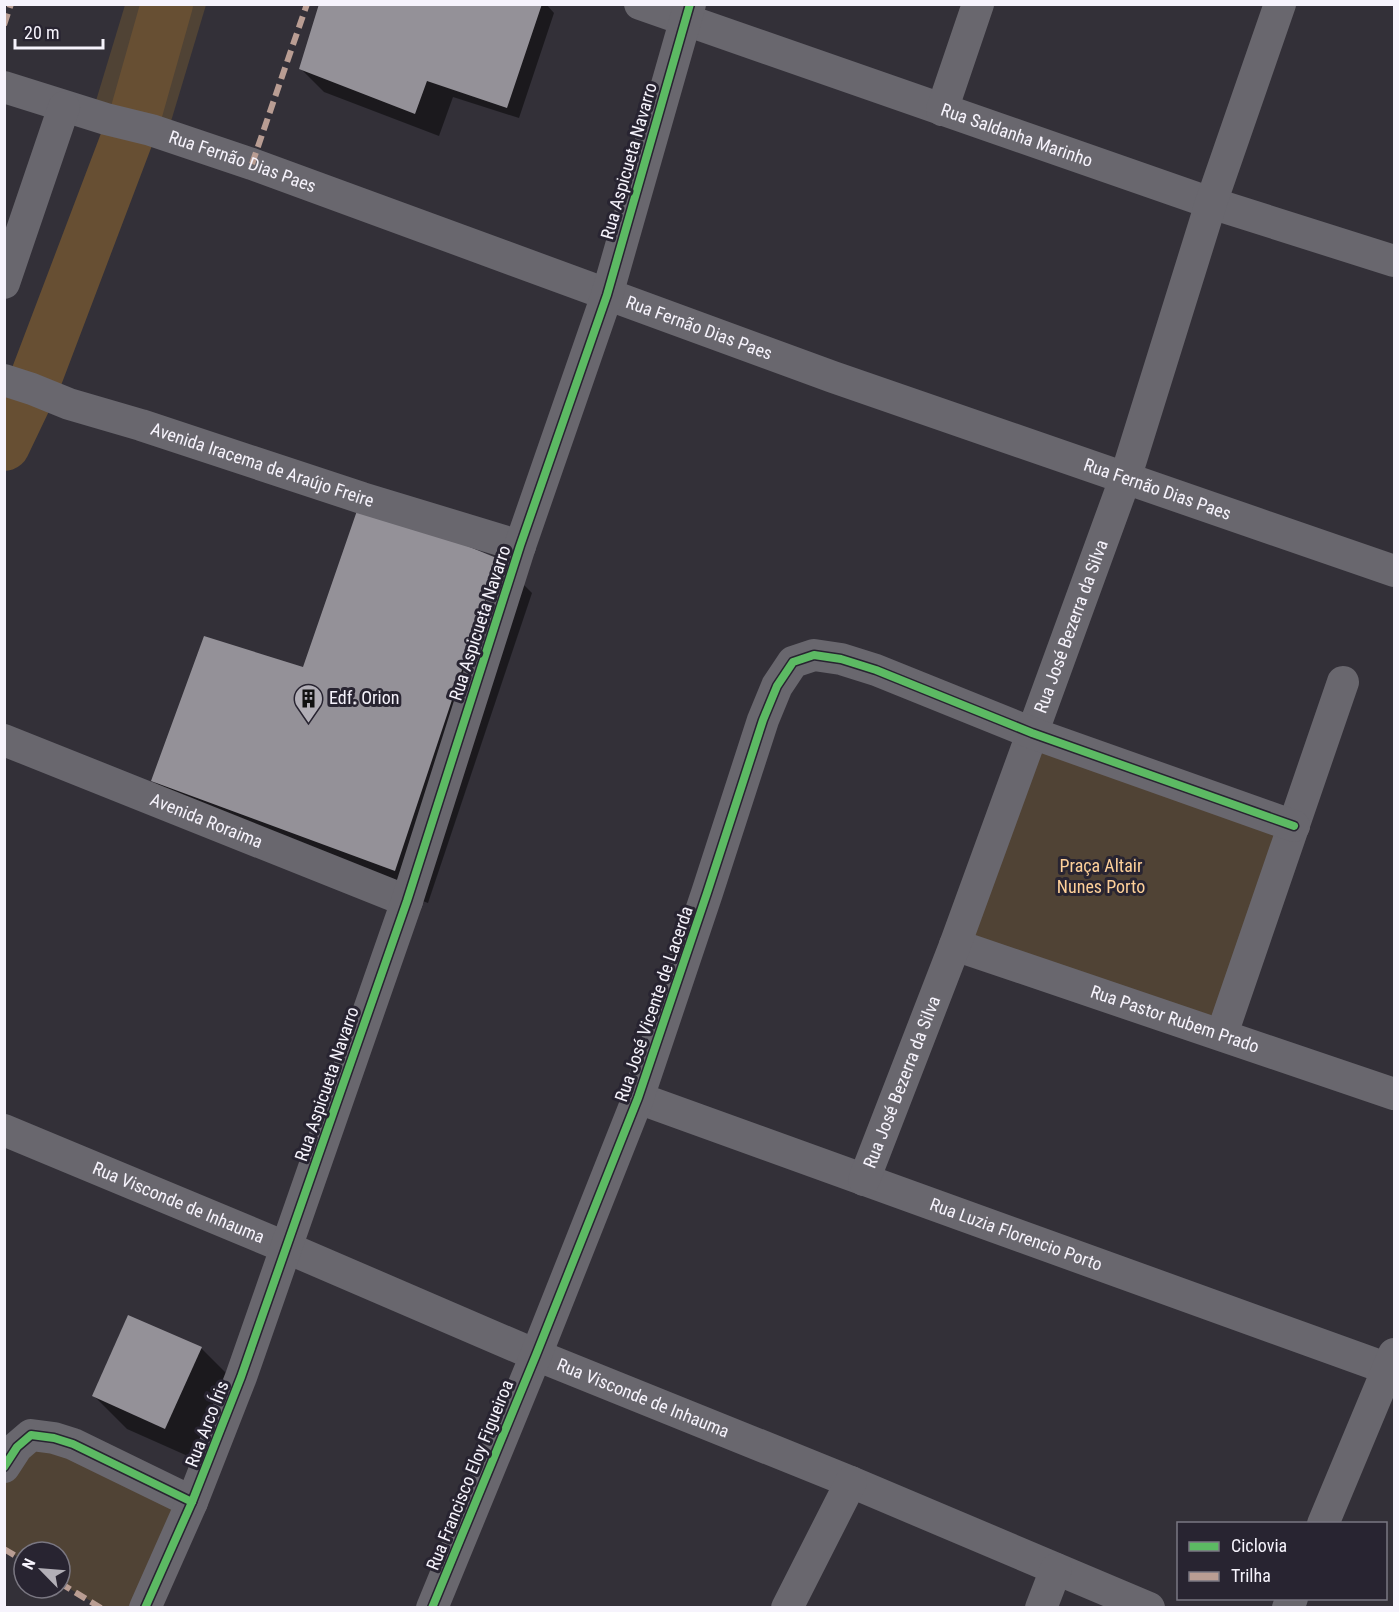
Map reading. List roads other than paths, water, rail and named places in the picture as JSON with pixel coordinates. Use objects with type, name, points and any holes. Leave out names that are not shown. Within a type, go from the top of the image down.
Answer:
[{"type":"street","name":"Rua Saldanha Marinho","points":[[640,4],[687,13],[942,110],[1211,203],[1395,261]]},
{"type":"street","points":[[942,110],[978,4]]},
{"type":"street","name":"Rua José Bezerra da Silva","points":[[864,1180],[954,945],[1125,479],[1211,203],[1280,4]]},
{"type":"street","name":"Rua Aspicueta Navarro","points":[[285,1247],[407,901],[520,546],[606,295],[687,13]]},
{"type":"street","name":"Rua Fernão Dias Paes","points":[[4,87],[64,107],[151,130],[252,164],[832,378],[1395,572]]},
{"type":"street","points":[[4,282],[64,107]]},
{"type":"street","name":"Avenida Iracema de Araújo Freire","points":[[4,380],[32,388],[69,404],[520,546]]},
{"type":"street","name":"Rua José Vicente de Lacerda","points":[[536,1355],[638,1098],[763,720],[777,686],[793,662],[814,655],[841,659],[876,670],[1032,733]]},
{"type":"street","points":[[1222,1034],[1343,682]]},
{"type":"street","points":[[1032,733],[1294,826]]},
{"type":"street","name":"Avenida Roraima","points":[[4,740],[407,901]]},
{"type":"street","name":"Rua Pastor Rubem Prado","points":[[954,945],[1395,1094]]},
{"type":"street","name":"Rua Luzia Florencio Porto","points":[[638,1098],[864,1180],[1393,1365]]},
{"type":"street","name":"Rua Visconde de Inhauma","points":[[4,1130],[536,1355],[851,1482],[1149,1608]]},
{"type":"street","name":"Rua Arco Íris","points":[[145,1608],[192,1502],[241,1377],[285,1247]]},
{"type":"street","name":"Rua Francisco Eloy Figueiroa","points":[[432,1608],[536,1355]]},
{"type":"street","points":[[1324,1522],[1393,1365]]},
{"type":"street","points":[[4,1467],[17,1447],[31,1435],[54,1438],[73,1444],[192,1502]]},
{"type":"street","points":[[787,1608],[851,1482]]},
{"type":"street","points":[[1041,1608],[1056,1569]]},
{"type":"waterway","points":[[4,445],[36,378],[135,117],[167,4]]},
{"type":"place","name":"Edf. Orion","points":[[308,724]]},
{"type":"park label","name":"Praça Altair Nunes Porto","points":[[1101,876]]}]
